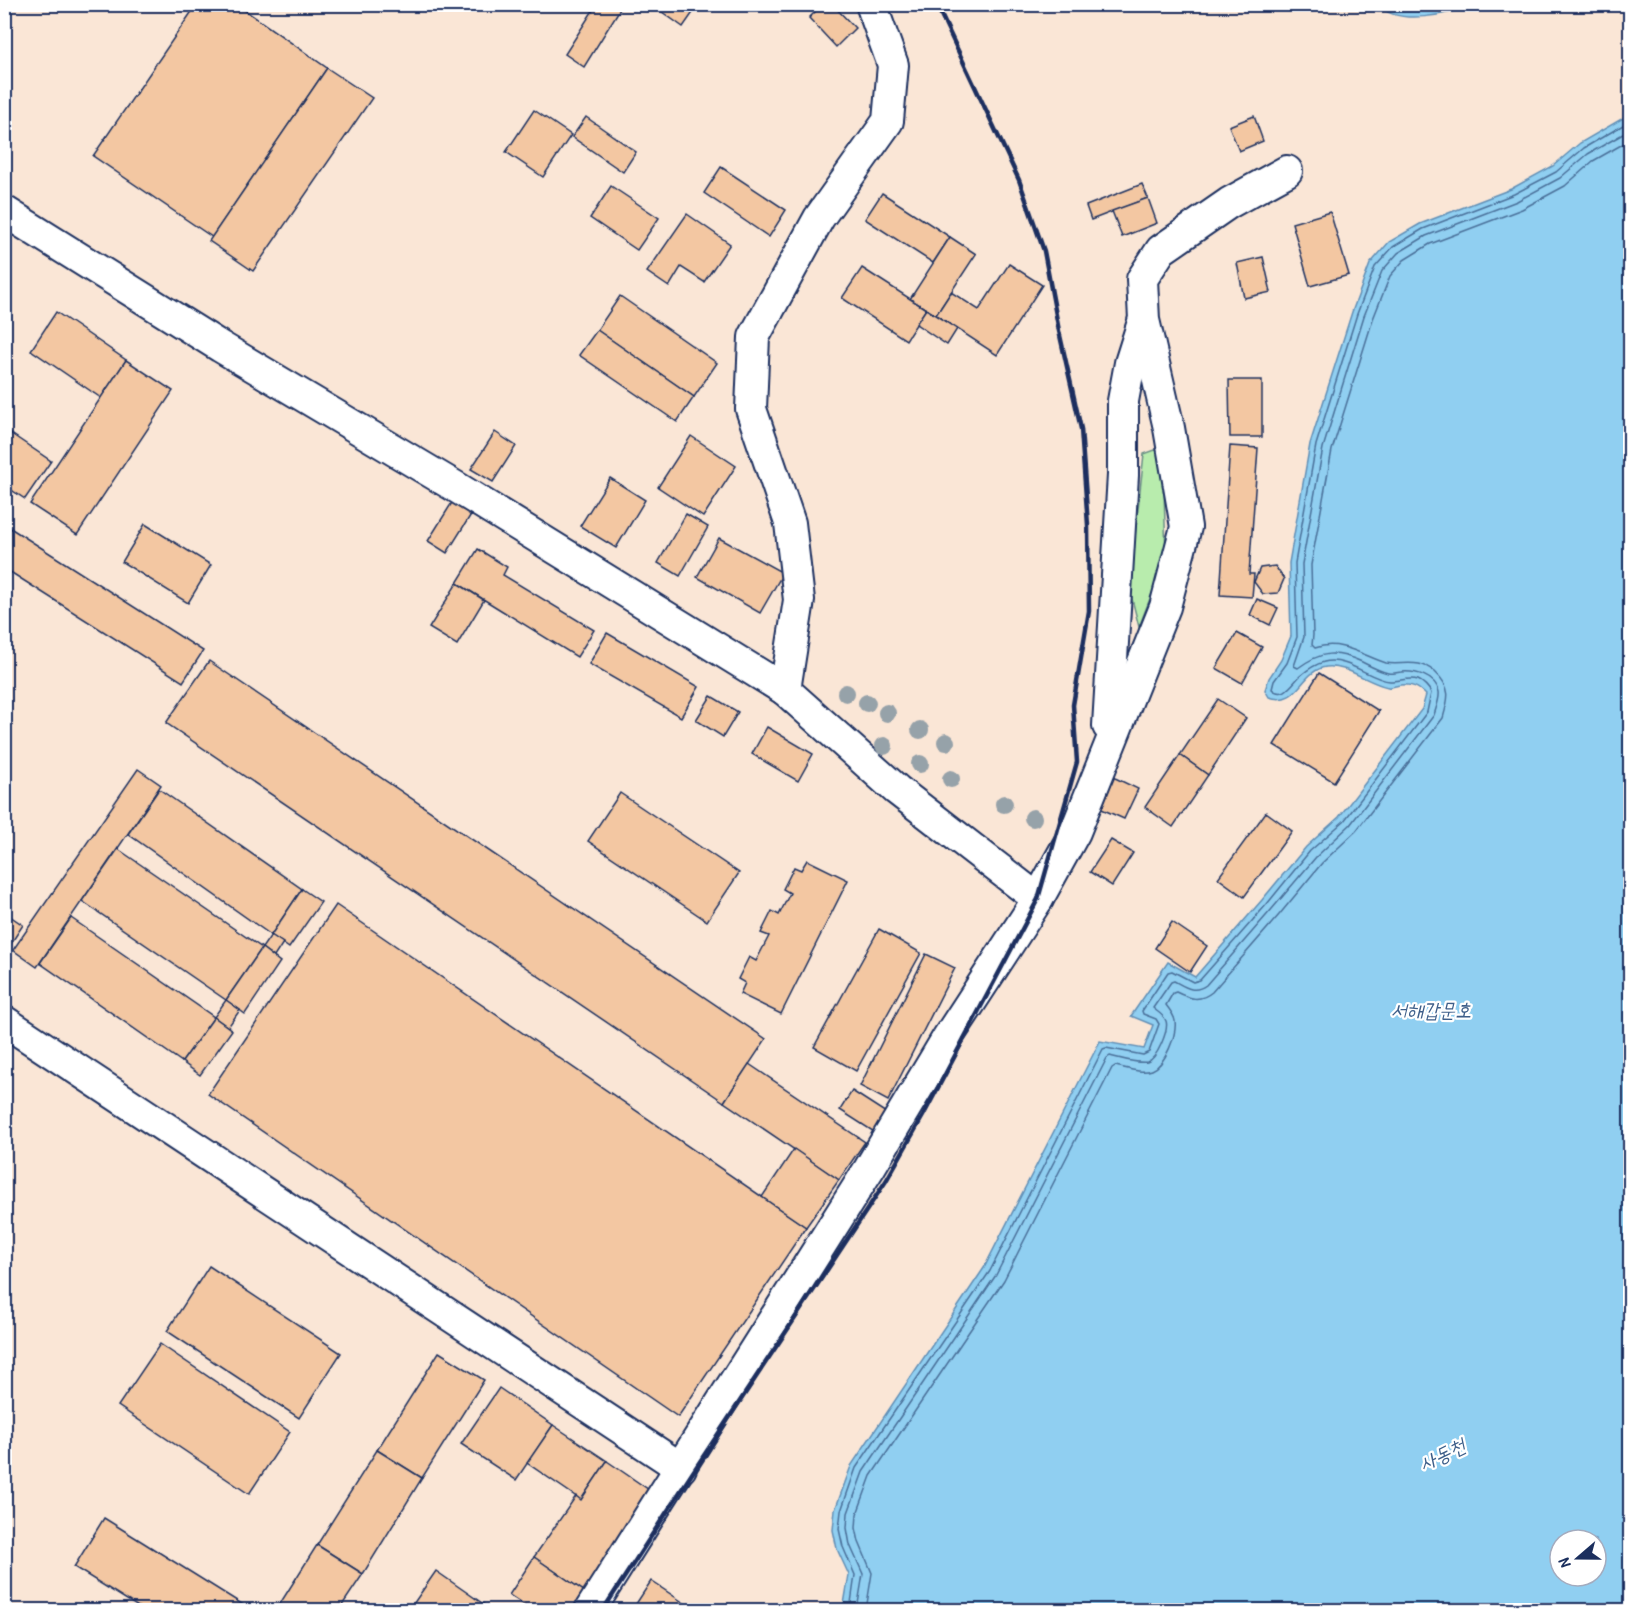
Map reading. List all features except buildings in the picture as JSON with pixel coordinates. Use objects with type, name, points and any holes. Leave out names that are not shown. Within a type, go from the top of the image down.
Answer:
[{"type":"street","points":[[785,690],[799,600],[790,523],[751,409],[754,337],[819,218],[888,121],[893,65],[871,4]]},
{"type":"street","points":[[590,1611],[869,1169],[948,1037],[1038,899],[1076,832],[1165,607],[1186,527],[1169,428],[1144,320],[1142,279],[1161,250],[1229,203],[1287,171]]},
{"type":"street","points":[[4,211],[221,347],[456,487],[785,690],[897,790],[1038,899]]},
{"type":"street","points":[[1107,753],[1123,475],[1123,401],[1130,363],[1144,320]]},
{"type":"street","points":[[4,1021],[681,1468]]},
{"type":"shaded area","points":[[1378,4],[1381,8],[1399,16],[1426,17],[1474,5],[1630,5],[1630,114],[1580,143],[1553,166],[1511,189],[1420,224],[1389,242],[1289,563],[1291,636],[1281,660],[1269,678],[1293,695],[1303,681],[1326,667],[1347,670],[1389,687],[1417,686],[1426,695],[1422,709],[1339,817],[1306,847],[1262,900],[1489,1610],[5,1610],[5,5]]},
{"type":"green space","points":[[1155,450],[1160,451],[1163,457],[1166,557],[1139,627],[1131,595],[1132,564],[1144,454]]},
{"type":"water","points":[[1378,5],[1474,5],[1438,15],[1411,17],[1387,12]]},
{"type":"water","name":"서해갑문호","points":[[1630,114],[1630,1610],[843,1610],[849,1575],[837,1549],[833,1530],[835,1510],[851,1466],[984,1268],[1100,1041],[1144,1049],[1153,1025],[1131,1016],[1168,962],[1195,977],[1306,847],[1339,817],[1422,709],[1426,695],[1415,687],[1399,685],[1388,687],[1334,667],[1317,670],[1287,697],[1279,699],[1269,697],[1265,690],[1291,636],[1289,563],[1310,444],[1352,312],[1370,264],[1389,242],[1420,224],[1511,189],[1553,166],[1580,143]]},
{"type":"railway","points":[[603,1610],[886,1181],[923,1116],[1038,899],[1077,762],[1073,705],[1089,611],[1088,525],[1081,429],[1044,251],[1019,180],[936,4]]},
{"type":"water label","name":"사동천","points":[[1442,1454]]}]
